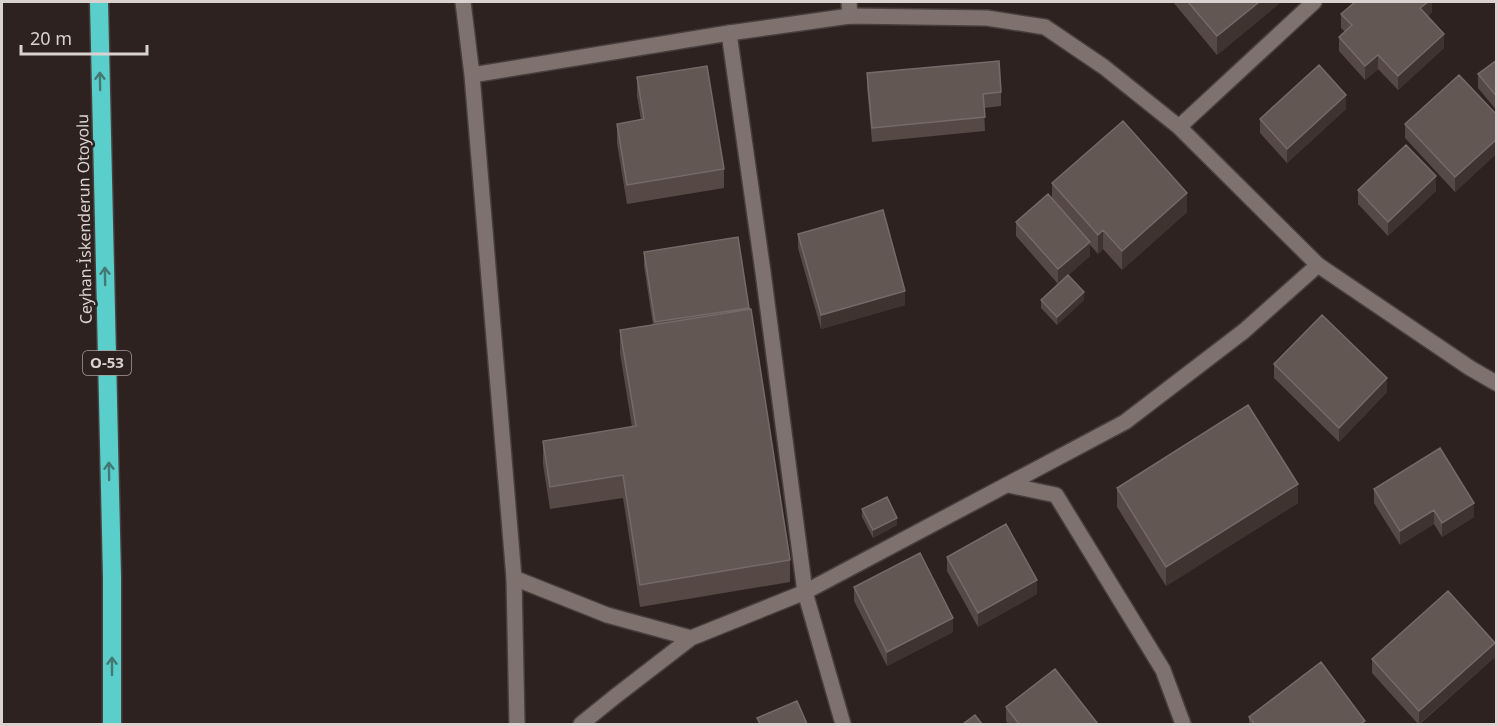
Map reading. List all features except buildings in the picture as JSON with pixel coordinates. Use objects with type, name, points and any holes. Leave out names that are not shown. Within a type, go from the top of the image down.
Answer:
[{"type":"highway","name":"Ceyhan-İskenderun Otoyolu","points":[[99,2],[112,577],[112,724]]},
{"type":"street","points":[[463,2],[472,75],[514,578],[517,724]]},
{"type":"street","points":[[1179,127],[1314,2]]},
{"type":"street","points":[[472,75],[729,33],[849,9],[987,18],[1045,27],[1104,67],[1179,127],[1318,265],[1470,368],[1497,383]]},
{"type":"street","points":[[729,33],[805,592],[843,724]]},
{"type":"street","points":[[581,724],[691,638],[805,592],[1125,422],[1244,331],[1318,265]]},
{"type":"street","points":[[1008,484],[1056,495],[1163,670],[1183,724]]},
{"type":"street","points":[[514,578],[607,615],[691,638]]}]
